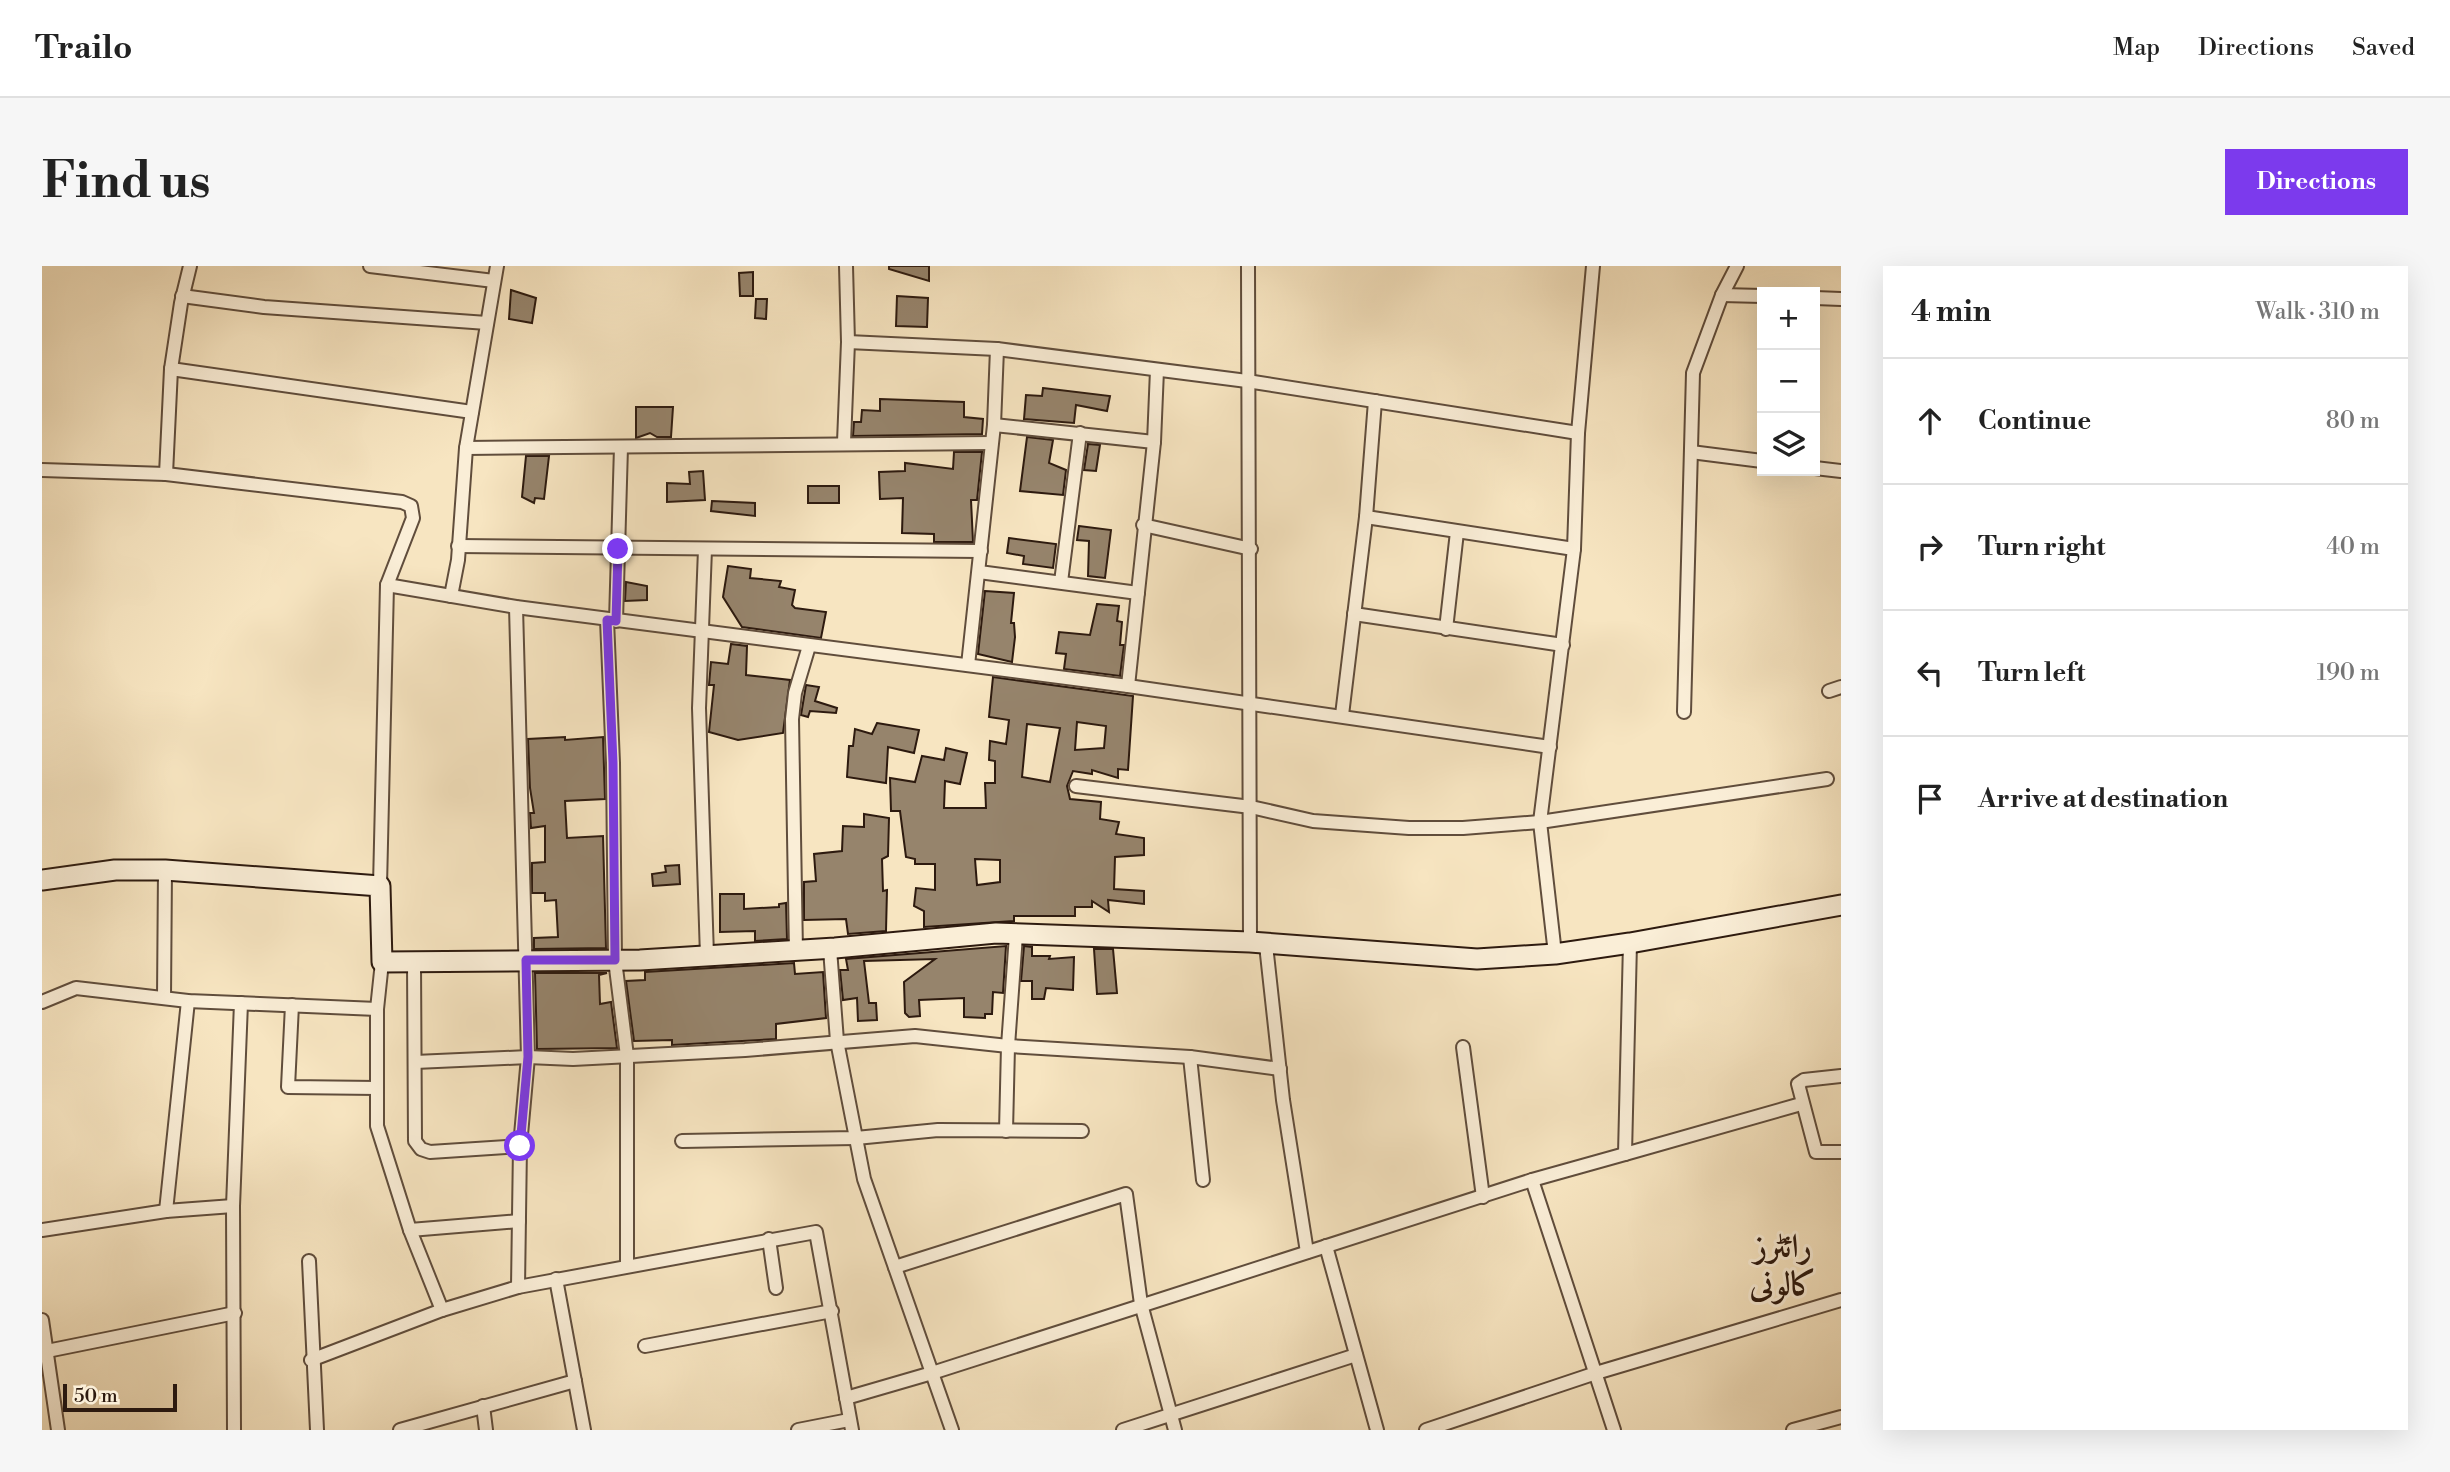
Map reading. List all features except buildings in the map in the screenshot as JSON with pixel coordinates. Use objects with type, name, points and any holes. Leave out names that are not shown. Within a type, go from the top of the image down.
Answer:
[{"type":"street","points":[[166,474],[171,369],[182,296],[190,266]]},
{"type":"street","points":[[370,266],[494,281]]},
{"type":"street","points":[[451,596],[466,448],[497,266]]},
{"type":"street","points":[[844,442],[848,342],[846,266]]},
{"type":"street","points":[[1248,266],[1251,807],[1258,944],[1307,1252]]},
{"type":"street","points":[[1555,954],[1541,822],[1574,549],[1578,433],[1593,266]]},
{"type":"street","points":[[1684,712],[1693,373],[1722,295],[1737,266]]},
{"type":"street","points":[[1722,295],[1757,296]]},
{"type":"street","points":[[182,296],[264,307],[487,323]]},
{"type":"street","points":[[1820,298],[1841,299]]},
{"type":"street","points":[[848,342],[997,349],[1247,381],[1578,433]]},
{"type":"street","points":[[968,665],[994,425],[997,349]]},
{"type":"street","points":[[171,369],[472,412]]},
{"type":"street","points":[[1128,685],[1143,525],[1154,442],[1157,370]]},
{"type":"street","points":[[1342,715],[1366,517],[1375,401]]},
{"type":"street","points":[[994,425],[1154,442]]},
{"type":"street","points":[[1061,582],[1080,433]]},
{"type":"street","points":[[466,448],[844,442],[991,443]]},
{"type":"street","points":[[621,447],[618,549],[612,620],[613,763],[615,960],[627,1056],[627,1265]]},
{"type":"street","points":[[1691,452],[1757,460]]},
{"type":"street","points":[[1820,469],[1841,471]]},
{"type":"street","points":[[42,470],[166,474],[402,502],[411,506],[413,518],[387,584],[380,886],[382,962],[377,1009],[376,1126],[410,1230],[442,1310]]},
{"type":"street","points":[[1366,517],[1574,549]]},
{"type":"street","points":[[1143,525],[1251,549]]},
{"type":"street","points":[[1446,629],[1457,533]]},
{"type":"street","points":[[458,546],[981,551]]},
{"type":"street","points":[[705,549],[699,708],[707,956]]},
{"type":"street","points":[[979,572],[1138,593]]},
{"type":"street","points":[[387,584],[516,607],[1128,685],[1550,747]]},
{"type":"street","points":[[516,607],[528,1057],[520,1146],[518,1287]]},
{"type":"street","points":[[1354,614],[1563,645]]},
{"type":"street","points":[[796,951],[792,719],[795,693],[809,646]]},
{"type":"street","points":[[1076,786],[1251,807],[1314,821],[1409,828],[1541,822],[1827,779]]},
{"type":"street","points":[[42,880],[115,870],[164,870],[380,886]]},
{"type":"street","points":[[164,870],[164,997]]},
{"type":"street","points":[[382,962],[615,960],[707,956],[830,949],[996,933],[1258,944],[1477,959],[1555,954],[1630,943],[1841,905]]},
{"type":"street","points":[[1006,1131],[1008,1046],[1016,934]]},
{"type":"street","points":[[1625,1154],[1630,943]]},
{"type":"street","points":[[830,949],[837,1041],[864,1179],[952,1430]]},
{"type":"street","points":[[414,962],[415,1141],[421,1149],[430,1152],[520,1146]]},
{"type":"street","points":[[42,1002],[76,988],[188,1001],[377,1009]]},
{"type":"street","points":[[166,1211],[188,1001]]},
{"type":"street","points":[[234,1430],[233,1206],[241,1003]]},
{"type":"street","points":[[292,1005],[288,1087],[377,1088]]},
{"type":"street","points":[[415,1062],[528,1057],[573,1059],[785,1048],[837,1041],[915,1036],[1008,1046],[1190,1057],[1280,1069]]},
{"type":"street","points":[[1462,1047],[1483,1197]]},
{"type":"street","points":[[1190,1057],[1203,1180]]},
{"type":"street","points":[[1841,1076],[1800,1081],[1798,1084],[1801,1104],[1816,1152],[1841,1152]]},
{"type":"street","points":[[846,1398],[932,1373],[1532,1180],[1801,1104]]},
{"type":"street","points":[[682,1142],[856,1139],[938,1130],[1082,1132]]},
{"type":"street","points":[[1532,1180],[1614,1430]]},
{"type":"street","points":[[895,1267],[1126,1194],[1141,1304],[1175,1430]]},
{"type":"street","points":[[42,1230],[166,1211],[233,1206]]},
{"type":"street","points":[[410,1230],[519,1221]]},
{"type":"street","points":[[311,1360],[442,1310],[518,1287],[816,1232],[850,1425],[798,1430]]},
{"type":"street","points":[[769,1239],[776,1288]]},
{"type":"street","points":[[1326,1246],[1377,1430]]},
{"type":"street","points":[[309,1261],[311,1360],[317,1430]]},
{"type":"street","points":[[556,1279],[584,1430]]},
{"type":"street","points":[[1426,1430],[1596,1373],[1841,1300]]},
{"type":"street","points":[[645,1346],[832,1311]]},
{"type":"street","points":[[47,1351],[234,1313]]},
{"type":"street","points":[[42,1320],[58,1430]]},
{"type":"street","points":[[1124,1430],[1356,1355]]},
{"type":"street","points":[[400,1430],[575,1381]]},
{"type":"street","points":[[483,1406],[485,1430]]},
{"type":"street","points":[[1793,1430],[1841,1417]]},
{"type":"district","name":"رائٹرز کالونی","points":[[1783,1266]]},
{"type":"route","points":[[520,1146],[528,1057],[526,960],[615,960],[613,763],[607,620],[616,621],[618,549]]}]
